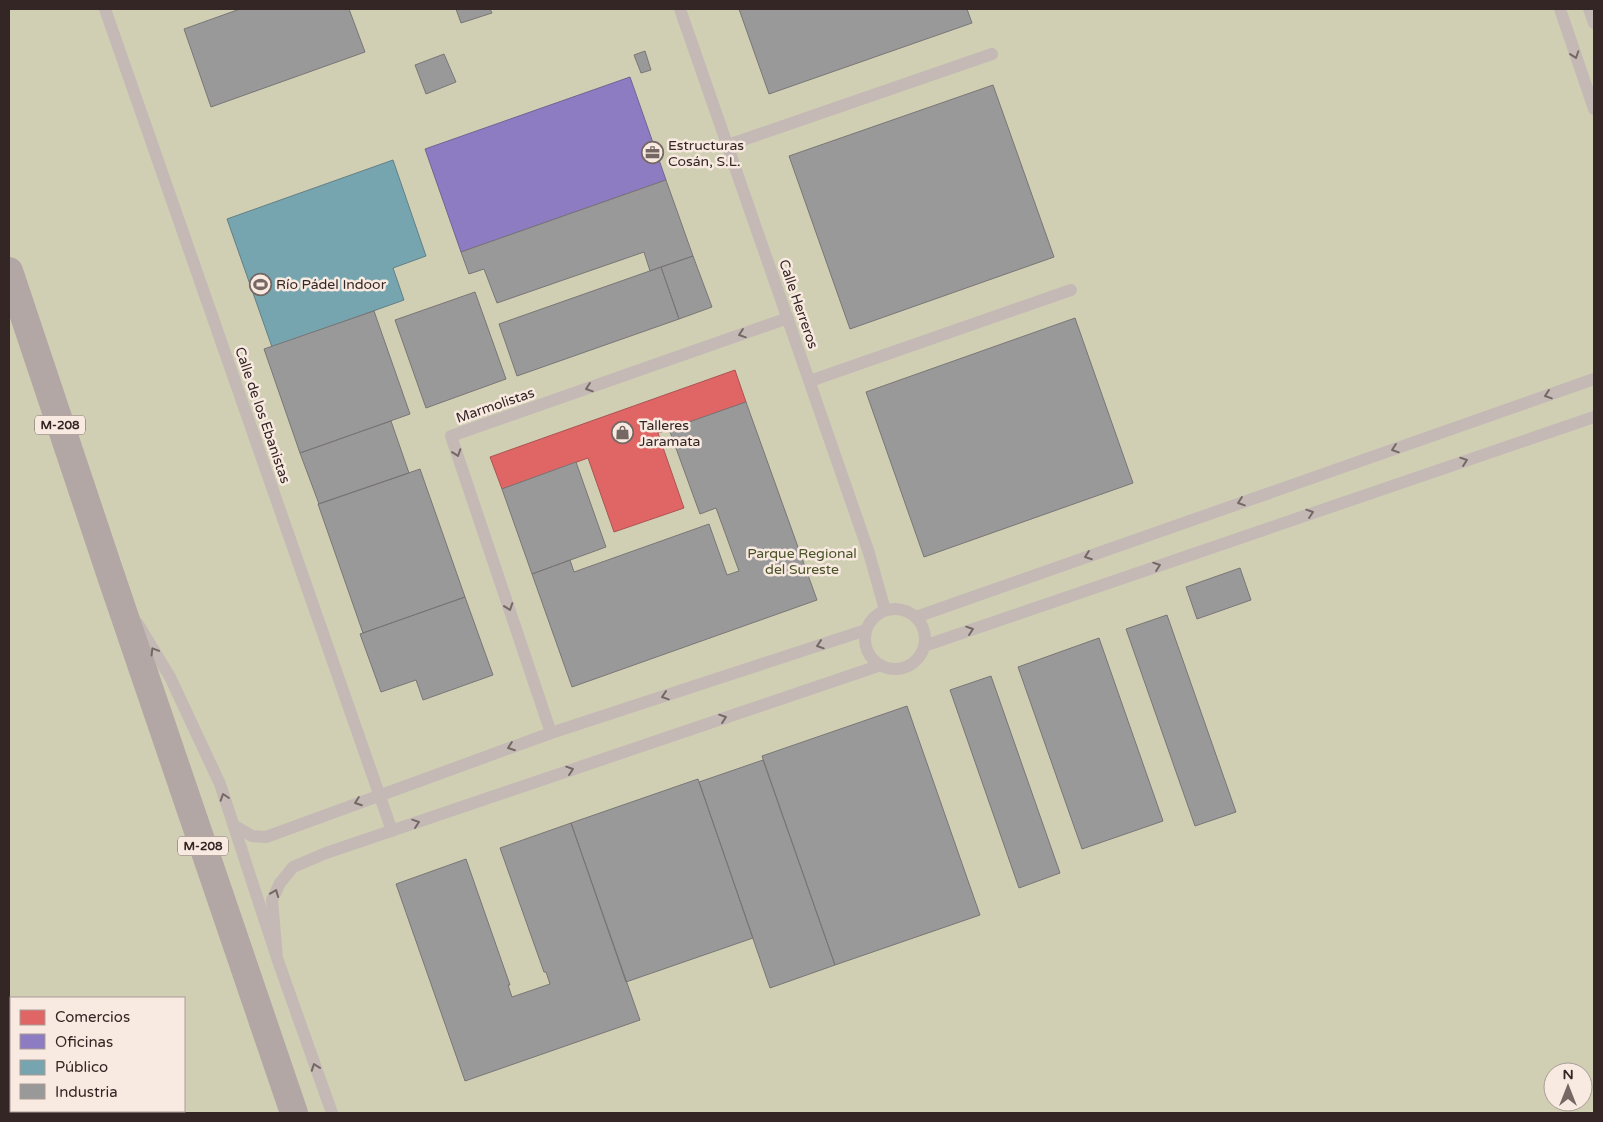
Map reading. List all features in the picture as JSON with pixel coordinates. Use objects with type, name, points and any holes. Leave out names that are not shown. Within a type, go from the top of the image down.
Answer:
[{"type":"main road","name":"M-208","points":[[9,271],[294,1113]]},
{"type":"lane","name":"Calle de los Ebanistas","points":[[105,9],[392,831]]},
{"type":"lane","name":"Calle Herreros","points":[[680,9],[869,553],[886,610]]},
{"type":"lane","points":[[1560,9],[1594,109]]},
{"type":"lane","points":[[1589,9],[1594,23]]},
{"type":"lane","points":[[728,145],[992,54]]},
{"type":"lane","points":[[810,381],[1071,290]]},
{"type":"lane","name":"Marmolistas","points":[[551,733],[452,436],[788,318]]},
{"type":"lane","points":[[916,617],[1594,379]]},
{"type":"lane","points":[[924,646],[1594,417]]},
{"type":"lane","points":[[112,579],[170,677],[220,784],[277,958],[332,1113]]},
{"type":"lane","points":[[886,610],[902,610],[916,617],[924,630],[924,646],[914,661],[907,666],[889,668],[873,659],[867,650],[865,640],[866,630],[870,622],[877,615],[886,610]]},
{"type":"lane","points":[[233,825],[252,836],[266,837],[551,733],[866,630]]},
{"type":"lane","points":[[277,958],[272,900],[280,883],[292,867],[392,831],[881,665]]},
{"type":"green space","name":"Parque Regional del Sureste","points":[[9,9],[1594,9],[1594,1113],[9,1113]]},
{"type":"water","points":[[9,1011],[10,1112],[50,1113],[9,1113]]},
{"type":"building: Comercios","points":[[735,370],[746,402],[658,433],[684,508],[614,532],[588,458],[502,489],[490,457]]},
{"type":"building: Oficinas","points":[[630,77],[666,180],[461,252],[425,149]]},
{"type":"building: Público","points":[[393,160],[426,256],[393,268],[404,300],[272,347],[227,219]]},
{"type":"building: Industria","points":[[240,9],[349,9],[365,52],[211,107],[184,29]]},
{"type":"building: Industria","points":[[456,9],[490,9],[492,13],[461,23]]},
{"type":"building: Industria","points":[[739,9],[967,9],[972,23],[769,94]]},
{"type":"building: Industria","points":[[645,51],[651,70],[641,73],[634,55]]},
{"type":"building: Industria","points":[[444,54],[456,82],[426,94],[415,65]]},
{"type":"building: Industria","points":[[993,85],[1054,257],[850,329],[789,156]]},
{"type":"building: Industria","points":[[666,180],[693,256],[650,271],[644,252],[497,303],[484,269],[469,274],[461,252]]},
{"type":"building: Industria","points":[[693,256],[712,307],[679,319],[661,267]]},
{"type":"building: Industria","points":[[661,267],[679,319],[517,376],[499,324]]},
{"type":"building: Industria","points":[[475,292],[506,379],[426,408],[395,320]]},
{"type":"building: Industria","points":[[374,311],[410,414],[300,453],[264,349]]},
{"type":"building: Industria","points":[[1075,318],[1133,483],[924,557],[866,392]]},
{"type":"building: Industria","points":[[746,402],[817,600],[572,687],[532,574],[570,560],[574,572],[709,524],[727,575],[739,571],[716,508],[700,514],[669,429]]},
{"type":"building: Industria","points":[[391,421],[409,473],[319,504],[300,453]]},
{"type":"building: Industria","points":[[576,462],[606,547],[532,574],[502,489]]},
{"type":"building: Industria","points":[[420,469],[465,597],[363,633],[318,504]]},
{"type":"building: Industria","points":[[1240,568],[1251,600],[1197,619],[1186,587]]},
{"type":"building: Industria","points":[[465,597],[493,675],[423,700],[416,680],[381,692],[360,634]]},
{"type":"building: Industria","points":[[1167,615],[1236,812],[1195,826],[1126,629]]},
{"type":"building: Industria","points":[[1099,638],[1163,821],[1082,849],[1018,667]]},
{"type":"building: Industria","points":[[991,676],[1060,873],[1019,888],[950,690]]},
{"type":"building: Industria","points":[[907,706],[980,915],[835,965],[762,756]]},
{"type":"building: Industria","points":[[763,760],[835,965],[770,988],[699,782]]},
{"type":"building: Industria","points":[[698,779],[753,938],[626,982],[571,823]]},
{"type":"building: Industria","points":[[571,823],[640,1020],[465,1081],[396,884],[466,859],[510,985],[508,985],[512,997],[550,984],[500,848]]},
{"type":"place","name":"Estructuras Cosán, S.L.","points":[[652,153]]},
{"type":"place","name":"Río Pádel Indoor","points":[[260,284]]},
{"type":"place","name":"Talleres Jaramata","points":[[623,433]]}]
